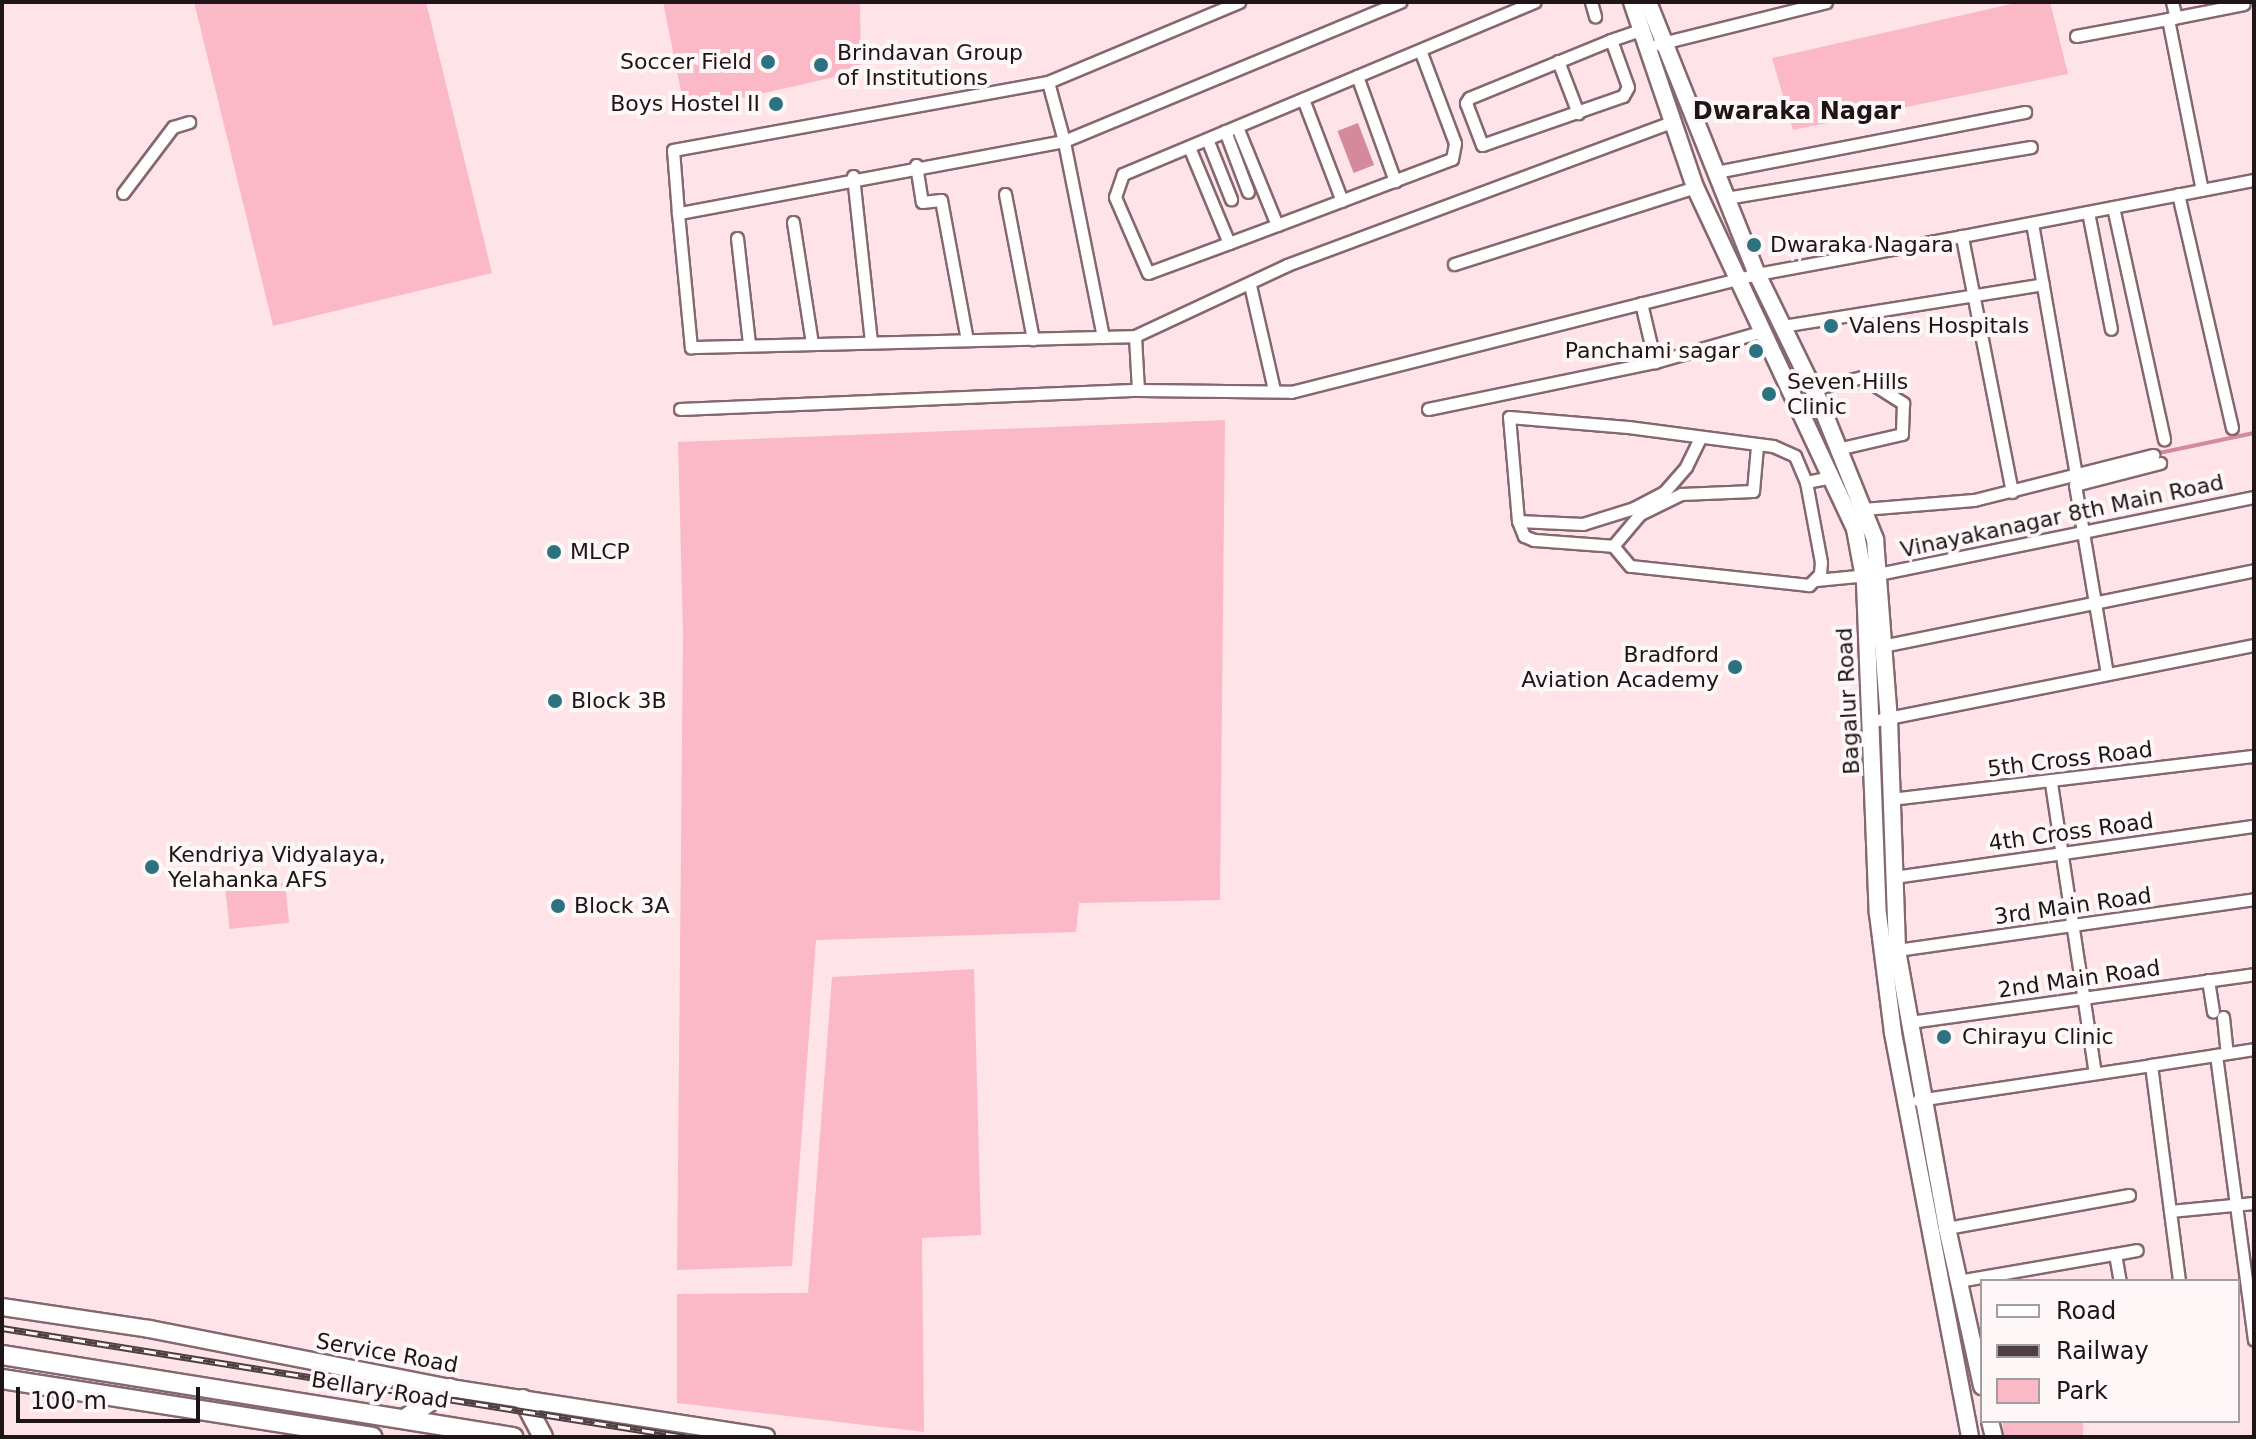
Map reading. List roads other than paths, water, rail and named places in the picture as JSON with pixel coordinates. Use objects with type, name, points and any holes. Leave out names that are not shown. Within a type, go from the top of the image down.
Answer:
[{"type":"highway","name":"Bellary Road","points":[[2,1355],[513,1437]]},
{"type":"highway","points":[[2,1379],[372,1437]]},
{"type":"highway","points":[[406,1418],[450,1388]]},
{"type":"highway","points":[[523,1399],[543,1437]]},
{"type":"main road","name":"Bagalur Road","points":[[1632,2],[1643,29],[1656,44],[1716,172],[1757,274],[1813,389],[1837,449],[1855,529],[1871,575],[1882,646],[1878,914],[1905,1102],[1970,1437]]},
{"type":"main road","name":"Bagalur Road","points":[[1648,2],[1671,122],[1695,187],[1831,477],[1863,509],[1875,539],[1871,575],[1881,720],[1891,799],[1897,950],[1947,1228],[1958,1281],[1976,1339],[1980,1370]]},
{"type":"main road","name":"Service Road","points":[[2,1307],[149,1329],[450,1388],[766,1437]]},
{"type":"street","points":[[1239,2],[1048,82],[673,150],[691,347],[749,343],[1135,336],[1342,243],[1671,122]]},
{"type":"street","points":[[678,213],[853,176],[1064,141],[1400,2]]},
{"type":"street","points":[[1420,50],[1456,153],[1395,181],[1157,272],[1148,273],[1140,264],[1115,197],[1123,174],[1189,147],[1357,76],[1535,2]]},
{"type":"street","points":[[1591,2],[1595,16]]},
{"type":"street","points":[[1656,44],[1826,2]]},
{"type":"street","points":[[2172,2],[2172,19],[2202,190]]},
{"type":"street","points":[[2076,36],[2172,19],[2219,6],[2244,4]]},
{"type":"street","points":[[1611,40],[1627,92],[1489,146],[1479,141],[1466,103],[1469,98],[1558,61],[1611,40],[1643,29]]},
{"type":"street","points":[[1558,61],[1578,113]]},
{"type":"street","points":[[1357,76],[1395,181]]},
{"type":"street","points":[[1048,82],[1064,141],[1103,337]]},
{"type":"street","points":[[1303,99],[1342,201]]},
{"type":"street","points":[[1716,172],[2025,112]]},
{"type":"street","points":[[123,193],[173,127],[189,122]]},
{"type":"street","points":[[1231,129],[1248,192]]},
{"type":"street","points":[[1231,129],[1277,225]]},
{"type":"street","points":[[1207,139],[1231,199]]},
{"type":"street","points":[[1189,147],[1229,243]]},
{"type":"street","points":[[1726,198],[2031,147]]},
{"type":"street","points":[[916,165],[922,202],[941,200],[967,340]]},
{"type":"street","points":[[853,176],[871,342]]},
{"type":"street","points":[[680,409],[1138,390],[1291,392],[1757,274],[2254,180]]},
{"type":"street","points":[[1454,264],[1695,187]]},
{"type":"street","points":[[1005,194],[1033,339]]},
{"type":"street","points":[[2178,194],[2232,428]]},
{"type":"street","points":[[2113,207],[2164,439]]},
{"type":"street","points":[[2088,212],[2111,329]]},
{"type":"street","points":[[793,222],[812,343]]},
{"type":"street","points":[[2032,223],[2076,475]]},
{"type":"street","points":[[1962,236],[2012,492]]},
{"type":"street","points":[[737,238],[749,343]]},
{"type":"street","points":[[1782,326],[2043,284]]},
{"type":"street","points":[[1250,285],[1274,390]]},
{"type":"street","points":[[1641,303],[1655,362]]},
{"type":"street","points":[[1428,409],[1655,362],[1764,331]]},
{"type":"street","points":[[1135,336],[1138,390]]},
{"type":"street","points":[[1813,389],[1862,377],[1903,403],[1902,434],[1837,449]]},
{"type":"street","points":[[1757,446],[1753,491],[1681,494],[1640,514],[1613,546],[1534,540],[1524,536],[1518,521],[1509,417],[1773,446],[1795,456],[1806,482],[1821,562],[1816,580]]},
{"type":"street","points":[[1518,521],[1583,524],[1634,508],[1664,492],[1686,467],[1700,438]]},
{"type":"street","points":[[1795,456],[1817,447]]},
{"type":"street","points":[[1863,509],[2012,492],[2156,459],[2075,485],[2107,674]]},
{"type":"street","points":[[1806,482],[1831,477]]},
{"type":"street","name":"Vinayakanagar 8th Main Road","points":[[1613,546],[1630,566],[1780,585],[1809,585],[1816,580],[1871,575],[2254,497]]},
{"type":"street","points":[[1882,646],[2254,570]]},
{"type":"street","points":[[1881,720],[2254,645]]},
{"type":"street","name":"5th Cross Road","points":[[1891,799],[2051,783],[2254,756]]},
{"type":"street","points":[[2051,783],[2095,1073]]},
{"type":"street","name":"4th Cross Road","points":[[1894,877],[2254,826]]},
{"type":"street","name":"3rd Main Road","points":[[1897,950],[2254,899]]},
{"type":"street","name":"2nd Main Road","points":[[1910,1022],[2254,974]]},
{"type":"street","points":[[2208,980],[2218,1014],[2236,1205],[2254,1339]]},
{"type":"street","points":[[1905,1102],[2254,1049]]},
{"type":"street","points":[[2151,1065],[2179,1279]]},
{"type":"street","points":[[1947,1228],[2129,1195]]},
{"type":"street","points":[[2170,1211],[2254,1203]]},
{"type":"street","points":[[1958,1281],[2137,1250]]},
{"type":"street","points":[[2115,1254],[2120,1279]]},
{"type":"waterway","points":[[2159,453],[2254,433]]},
{"type":"railway","points":[[2,1328],[685,1437]]},
{"type":"place","name":"Soccer Field","points":[[768,62]]},
{"type":"place","name":"Brindavan Group of Institutions","points":[[821,65]]},
{"type":"place","name":"Boys Hostel II","points":[[776,104]]},
{"type":"place","name":"Dwaraka Nagara","points":[[1754,245]]},
{"type":"place","name":"Valens Hospitals","points":[[1831,326]]},
{"type":"place","name":"Panchami sagar","points":[[1756,351]]},
{"type":"place","name":"Seven Hills Clinic","points":[[1769,394]]},
{"type":"place","name":"MLCP","points":[[554,552]]},
{"type":"place","name":"Bradford Aviation Academy","points":[[1735,667]]},
{"type":"place","name":"Block 3B","points":[[555,701]]},
{"type":"place","name":"Kendriya Vidyalaya, Yelahanka AFS","points":[[152,867]]},
{"type":"place","name":"Block 3A","points":[[558,906]]},
{"type":"place","name":"Chirayu Clinic","points":[[1944,1037]]},
{"type":"district","name":"Dwaraka Nagar","points":[[1797,112]]}]
